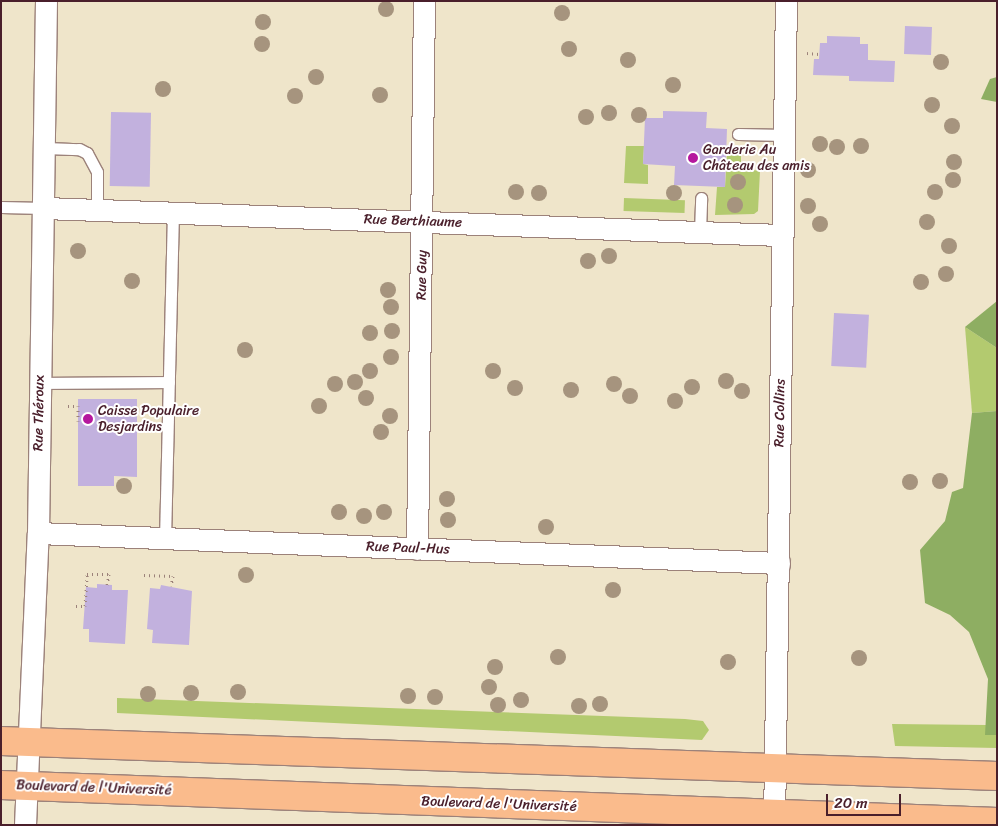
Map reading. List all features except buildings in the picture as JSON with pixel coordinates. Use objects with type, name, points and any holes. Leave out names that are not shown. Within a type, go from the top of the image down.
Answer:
[{"type":"main road","points":[[1,741],[775,770],[997,776]]},
{"type":"main road","name":"Boulevard de l'Université","points":[[14,785],[774,820],[997,822]]},
{"type":"street","name":"Rue Théroux","points":[[25,825],[14,785],[29,742],[38,533],[46,1]]},
{"type":"street","name":"Rue Guy","points":[[417,548],[424,1]]},
{"type":"street","name":"Rue Collins","points":[[774,820],[786,1]]},
{"type":"street","name":"Rue Berthiaume","points":[[44,208],[782,235]]},
{"type":"street","name":"Rue Paul-Hus","points":[[38,533],[779,564]]},
{"type":"lane","points":[[738,134],[785,135]]},
{"type":"lane","points":[[45,148],[79,149],[87,153],[97,172],[97,210]]},
{"type":"lane","points":[[700,232],[701,198]]},
{"type":"lane","points":[[1,207],[44,208]]},
{"type":"lane","points":[[165,538],[173,213]]},
{"type":"lane","points":[[39,383],[169,382]]},
{"type":"path","points":[[68,406],[78,406],[78,421]]},
{"type":"path","points":[[76,606],[85,606],[87,574],[109,574],[108,584]]},
{"type":"path","points":[[144,575],[174,576],[171,586]]},
{"type":"green space","points":[[997,77],[997,102],[981,99],[990,79]]},
{"type":"green space","points":[[626,146],[644,146],[643,164],[648,165],[648,184],[624,183]]},
{"type":"green space","points":[[727,152],[741,153],[741,168],[760,171],[758,211],[754,214],[715,215],[717,187],[725,187]]},
{"type":"green space","points":[[624,198],[685,200],[685,213],[624,211]]},
{"type":"green space","points":[[997,301],[997,348],[965,327]]},
{"type":"green space","points":[[965,327],[997,348],[997,411],[972,413]]},
{"type":"green space","points":[[997,411],[997,735],[985,735],[988,679],[969,632],[950,615],[925,603],[920,550],[945,521],[952,492],[963,488],[972,413]]},
{"type":"green space","points":[[117,698],[685,719],[703,721],[709,730],[702,740],[117,713]]},
{"type":"green space","points":[[892,724],[987,725],[986,735],[997,735],[997,748],[895,746]]},
{"type":"place","name":"Garderie Au Château des amis","points":[[693,158]]},
{"type":"place","name":"Caisse Populaire Desjardins","points":[[88,419]]}]
